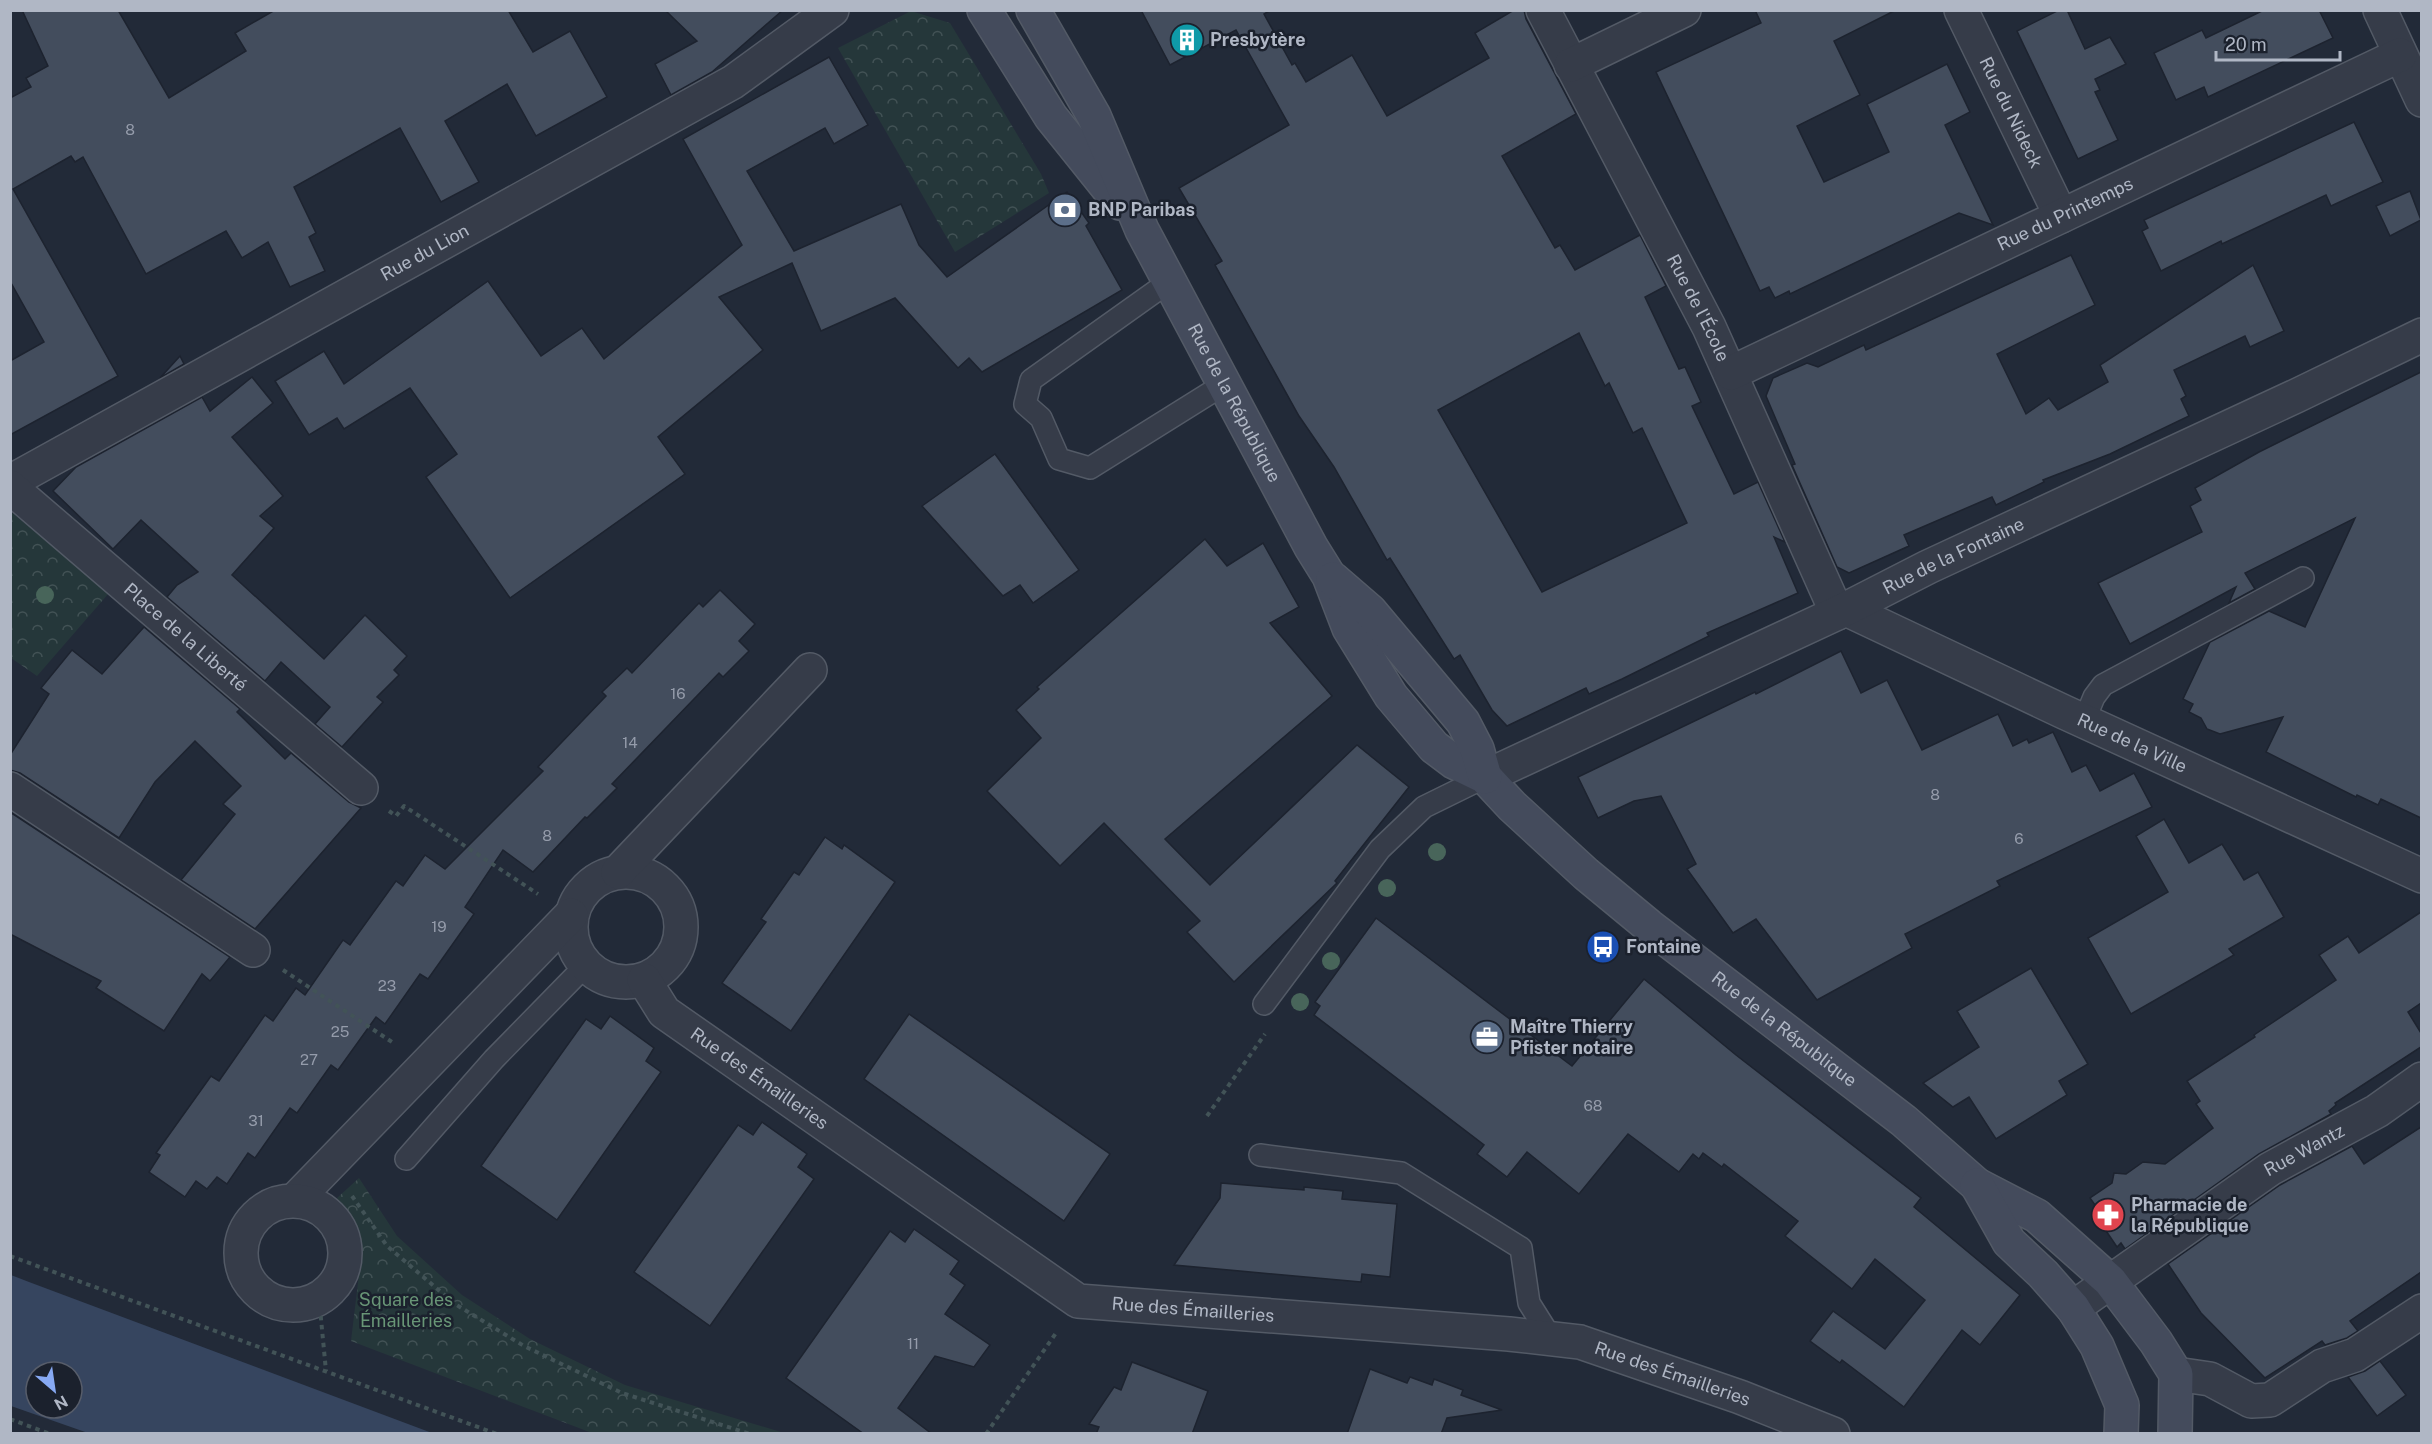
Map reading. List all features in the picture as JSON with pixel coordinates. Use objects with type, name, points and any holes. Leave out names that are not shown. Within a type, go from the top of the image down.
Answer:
[{"type":"main road","name":"Rue de la République","points":[[984,10],[1051,117],[1142,230]]},
{"type":"main road","name":"Rue de la République","points":[[1033,10],[1094,116],[1142,230],[1226,383],[1311,547],[1329,576],[1349,628],[1391,696],[1434,747],[1454,762],[1485,777],[1512,806],[1631,911],[1905,1121],[1977,1185],[2037,1216],[2110,1281],[2150,1334],[2176,1374]]},
{"type":"main road","name":"Rue de la République","points":[[1977,1185],[2009,1242],[2043,1274],[2073,1308],[2097,1346],[2122,1405],[2121,1434]]},
{"type":"main road","points":[[2175,1434],[2176,1374]]},
{"type":"street","name":"Rue du Lion","points":[[10,482],[733,82],[832,10]]},
{"type":"street","name":"Rue de l'École","points":[[1543,10],[1709,327],[1841,611]]},
{"type":"street","points":[[1571,65],[1684,10]]},
{"type":"street","name":"Rue du Nideck","points":[[1960,10],[2061,216]]},
{"type":"street","points":[[2380,10],[2421,100]]},
{"type":"street","name":"Rue du Printemps","points":[[1731,373],[2400,55]]},
{"type":"street","name":"Rue de la Fontaine","points":[[1485,777],[1841,611],[1928,567],[2264,411],[2421,335]]},
{"type":"street","name":"Place de la Liberté","points":[[10,487],[361,788]]},
{"type":"street","name":"Rue de la Ville","points":[[1841,611],[2421,876]]},
{"type":"street","points":[[618,872],[810,670]]},
{"type":"street","points":[[10,789],[253,950]]},
{"type":"street","points":[[295,1200],[571,915],[588,886],[602,877],[618,872],[636,872],[653,878],[668,890],[677,905],[682,923],[680,941],[673,958],[660,971],[644,980],[629,983],[613,982],[598,976],[585,966],[572,942],[571,915]]},
{"type":"street","name":"Rue des Émailleries","points":[[644,980],[664,1012],[1078,1301],[1580,1342],[1740,1397],[1833,1434]]},
{"type":"street","name":"Rue Wantz","points":[[2073,1308],[2270,1169],[2377,1111],[2421,1078]]},
{"type":"street","points":[[295,1200],[311,1203],[326,1212],[337,1224],[343,1240],[345,1256],[341,1273],[332,1287],[319,1298],[303,1304],[286,1305],[269,1299],[255,1289],[245,1274],[240,1257],[242,1239],[249,1223],[261,1210],[277,1202],[295,1200]]},
{"type":"street","points":[[2176,1374],[2210,1379],[2251,1401],[2270,1401],[2322,1366],[2355,1355],[2421,1311]]},
{"type":"lane","points":[[1170,281],[1031,380],[1025,404],[1041,418],[1059,459],[1090,468],[1226,383]]},
{"type":"lane","points":[[2084,721],[2094,697],[2103,685],[2303,578]]},
{"type":"lane","points":[[1264,1004],[1380,849],[1424,807],[1485,777]]},
{"type":"lane","points":[[406,1159],[494,1059],[585,966]]},
{"type":"lane","points":[[1260,1155],[1401,1173],[1521,1248],[1529,1303],[1551,1338]]},
{"type":"path","points":[[361,788],[396,816],[404,806],[571,915]]},
{"type":"path","points":[[253,950],[425,1064]]},
{"type":"path","points":[[1207,1116],[1265,1037]]},
{"type":"path","points":[[332,1162],[387,1246],[455,1304],[524,1346],[622,1393],[750,1434]]},
{"type":"path","points":[[10,1256],[497,1434]]},
{"type":"path","points":[[319,1298],[326,1371]]},
{"type":"path","points":[[986,1434],[1078,1301]]},
{"type":"path","points":[[10,1419],[50,1434]]},
{"type":"green space","points":[[911,11],[950,23],[1041,174],[1049,193],[955,252],[838,48]]},
{"type":"green space","points":[[10,511],[109,593],[37,676],[11,658]]},
{"type":"green space","name":"Square des Émailleries","points":[[359,1178],[397,1236],[462,1295],[530,1339],[625,1385],[784,1433],[592,1433],[351,1341],[361,1258],[360,1238],[337,1198]]},
{"type":"water","points":[[11,1275],[432,1433],[88,1433],[51,1420],[84,1420],[84,1360],[24,1360],[24,1411],[11,1406]]},
{"type":"building","points":[[22,10],[118,10],[169,98],[246,51],[235,33],[275,10],[508,10],[533,52],[570,31],[607,97],[536,136],[507,84],[445,121],[479,182],[441,202],[400,128],[294,187],[316,233],[309,237],[325,271],[290,287],[268,242],[242,258],[226,231],[146,274],[83,157],[75,162],[71,156],[13,189],[118,376],[10,435],[10,361],[44,342],[10,281],[10,98],[31,87],[26,78],[48,66]]},
{"type":"building","points":[[665,10],[783,10],[712,72],[671,95],[655,64],[697,41]]},
{"type":"building","points":[[1141,10],[1271,10],[1264,14],[1292,65],[1295,63],[1306,82],[1352,55],[1387,116],[1489,58],[1475,33],[1514,10],[1524,10],[1526,19],[1576,114],[1502,156],[1555,248],[1560,245],[1575,270],[1640,235],[1666,286],[1645,297],[1679,369],[1685,367],[1701,402],[1692,406],[1734,494],[1758,482],[1785,542],[1774,537],[1798,593],[1707,633],[1709,636],[1622,679],[1589,694],[1586,688],[1507,726],[1492,710],[1460,655],[1454,659],[1390,558],[1387,560],[1334,467],[1299,416],[1215,265],[1222,261],[1179,188],[1289,125],[1236,30],[1170,65]],"holes":[[[1579,333],[1605,386],[1609,383],[1633,433],[1642,428],[1687,523],[1542,592],[1438,410]]]},
{"type":"building","points":[[1755,10],[1896,10],[1834,41],[1860,95],[1797,126],[1824,182],[1889,152],[1867,104],[1947,64],[1970,112],[1945,125],[1993,225],[1959,213],[1790,294],[1789,291],[1775,298],[1769,287],[1760,291],[1656,72],[1761,23]]},
{"type":"building","points":[[2059,10],[2067,10],[2085,49],[2110,37],[2126,64],[2095,79],[2100,90],[2095,92],[2118,140],[2078,159],[2017,31]]},
{"type":"building","points":[[2264,10],[2319,10],[2333,38],[2208,97],[2204,87],[2176,100],[2154,53],[2202,30],[2206,38]]},
{"type":"building","points":[[829,57],[868,125],[834,144],[825,128],[747,171],[794,251],[901,204],[919,245],[947,277],[1067,192],[1089,223],[1086,226],[1122,290],[982,372],[969,358],[958,368],[895,298],[821,331],[792,263],[719,297],[763,350],[658,437],[685,474],[510,598],[426,477],[457,454],[410,388],[344,429],[337,418],[309,435],[275,381],[324,351],[344,384],[488,281],[541,356],[582,328],[604,359],[742,245],[683,139]]},
{"type":"building","points":[[2354,122],[2383,182],[2331,206],[2326,195],[2222,244],[2221,241],[2161,271],[2142,231],[2148,228],[2144,220]]},
{"type":"building","points":[[2410,191],[2421,220],[2390,236],[2376,206]]},
{"type":"building","points":[[2071,255],[2095,305],[1997,354],[2026,414],[2049,398],[2058,410],[2108,382],[2100,365],[2253,265],[2284,331],[2250,347],[2245,336],[2174,370],[2186,396],[2181,399],[2189,416],[2110,454],[2043,480],[2044,482],[1996,505],[1992,497],[1904,535],[1909,546],[1849,573],[1837,567],[1792,465],[1795,464],[1766,396],[1773,378],[1807,363],[1818,367],[1864,345],[1866,350]]},
{"type":"building","points":[[180,356],[184,364],[160,378]]},
{"type":"building","points":[[2421,372],[2421,818],[2381,799],[2378,805],[2357,795],[2356,797],[2266,752],[2283,717],[2220,734],[2207,729],[2201,718],[2189,712],[2193,704],[2183,699],[2210,642],[2269,611],[2305,627],[2355,518],[2245,573],[2255,589],[2229,603],[2236,587],[2130,644],[2098,583],[2202,532],[2190,506],[2201,500],[2195,488],[2259,452]]},
{"type":"building","points":[[252,377],[273,403],[232,437],[283,496],[260,516],[274,528],[232,575],[324,659],[365,615],[407,656],[394,670],[399,675],[377,697],[383,702],[342,747],[315,724],[330,707],[281,662],[265,681],[167,597],[177,585],[198,572],[141,520],[113,549],[53,491],[76,467],[202,397],[210,411]]},
{"type":"building","points":[[995,454],[1079,570],[1033,603],[1020,585],[1003,596],[922,506]]},
{"type":"building","points":[[1205,539],[1227,566],[1263,543],[1299,607],[1270,623],[1332,696],[1165,839],[1210,885],[1357,745],[1409,787],[1335,881],[1337,883],[1234,982],[1187,932],[1200,921],[1104,823],[1060,866],[987,791],[1041,738],[1016,710],[1039,689],[1037,687]]},
{"type":"building","points":[[720,590],[755,624],[739,641],[749,651],[723,677],[719,673],[612,784],[617,788],[587,818],[585,817],[533,872],[503,850],[465,907],[474,914],[428,979],[420,974],[385,1024],[376,1017],[338,1070],[331,1065],[297,1113],[290,1108],[255,1158],[248,1153],[227,1184],[217,1177],[207,1189],[196,1181],[185,1197],[149,1172],[160,1155],[156,1153],[211,1076],[219,1081],[265,1015],[273,1021],[296,988],[305,995],[343,940],[350,945],[396,881],[403,886],[425,855],[445,869],[543,771],[538,767],[606,696],[602,692],[627,668],[632,673],[699,603],[703,607]]},
{"type":"building","points":[[144,627],[240,709],[237,712],[285,759],[291,753],[349,802],[361,808],[255,929],[181,880],[235,814],[223,804],[241,786],[195,741],[155,782],[119,838],[20,773],[10,770],[10,755],[49,694],[41,688],[72,650],[102,674]]},
{"type":"building","points":[[1841,651],[1861,693],[1887,680],[1922,750],[1998,714],[2013,746],[2027,739],[2029,743],[2053,732],[2072,772],[2086,765],[2100,791],[2134,773],[2152,807],[1997,881],[2000,886],[1905,934],[1912,948],[1817,1000],[1756,919],[1733,933],[1687,869],[1696,864],[1661,796],[1634,801],[1598,818],[1578,777],[1755,692],[1756,694]]},
{"type":"building","points":[[10,812],[230,957],[210,981],[202,974],[164,1031],[96,988],[101,981],[10,934]]},
{"type":"building","points":[[2164,819],[2189,863],[2222,844],[2244,880],[2258,872],[2284,917],[2229,949],[2234,955],[2131,1014],[2088,938],[2168,892],[2136,836]]},
{"type":"building","points":[[825,837],[842,849],[844,845],[895,882],[791,1031],[722,983],[766,922],[761,919],[794,872],[799,875]]},
{"type":"building","points":[[2421,912],[2421,1003],[2408,1012],[2421,1033],[2421,1047],[2335,1103],[2336,1105],[2329,1111],[2331,1114],[2259,1154],[2125,1249],[2121,1243],[2117,1247],[2096,1216],[2100,1212],[2090,1198],[2112,1183],[2114,1173],[2126,1174],[2143,1162],[2165,1164],[2213,1128],[2196,1104],[2200,1101],[2187,1081],[2336,980],[2319,955],[2348,936],[2359,953]]},
{"type":"building","points":[[1376,918],[1572,1066],[1644,979],[1736,1055],[1921,1198],[1914,1207],[2020,1295],[1980,1345],[1962,1330],[1904,1407],[1842,1360],[1840,1363],[1810,1341],[1833,1311],[1885,1349],[1925,1300],[1875,1259],[1852,1289],[1785,1236],[1798,1221],[1724,1164],[1722,1167],[1703,1153],[1699,1159],[1693,1154],[1679,1172],[1628,1134],[1579,1194],[1527,1152],[1507,1177],[1477,1154],[1484,1145],[1314,1015],[1320,1006],[1315,1002]]},
{"type":"building","points":[[2031,968],[2088,1064],[2059,1081],[2067,1095],[1996,1139],[1969,1097],[1953,1107],[1923,1083],[1979,1047],[1957,1011]]},
{"type":"building","points":[[909,1014],[1110,1154],[1064,1221],[864,1079]]},
{"type":"building","points":[[610,1016],[654,1048],[646,1061],[661,1072],[557,1220],[481,1166],[586,1019],[601,1029]]},
{"type":"building","points":[[762,1122],[807,1154],[798,1167],[814,1179],[710,1326],[634,1272],[738,1125],[753,1135]]},
{"type":"building","points":[[2421,1127],[2421,1272],[2350,1321],[2358,1331],[2347,1338],[2325,1345],[2322,1341],[2265,1378],[2201,1313],[2168,1264],[2280,1185],[2352,1146],[2364,1164]]},
{"type":"building","points":[[1221,1183],[1343,1191],[1342,1199],[1397,1204],[1390,1277],[1362,1274],[1361,1282],[1174,1265],[1220,1198]]},
{"type":"building","points":[[914,1229],[959,1261],[950,1274],[965,1285],[945,1314],[990,1345],[974,1367],[935,1356],[898,1408],[932,1434],[864,1434],[786,1378],[890,1231],[905,1242]]},
{"type":"building","points":[[2380,1361],[2406,1395],[2377,1416],[2348,1377],[2365,1371]]},
{"type":"building","points":[[1132,1362],[1208,1391],[1192,1434],[1096,1434],[1099,1427],[1089,1424],[1114,1387],[1121,1390]]},
{"type":"building","points":[[1370,1369],[1407,1383],[1410,1377],[1432,1385],[1434,1379],[1463,1390],[1461,1395],[1502,1410],[1447,1418],[1441,1434],[1347,1434]]},
{"type":"place","name":"Presbytère","points":[[1187,40]]},
{"type":"place","name":"BNP Paribas","points":[[1065,210]]},
{"type":"place","name":"Fontaine","points":[[1603,947]]},
{"type":"place","name":"Maître Thierry Pfister notaire","points":[[1487,1037]]},
{"type":"place","name":"Pharmacie de la République","points":[[2108,1215]]}]
